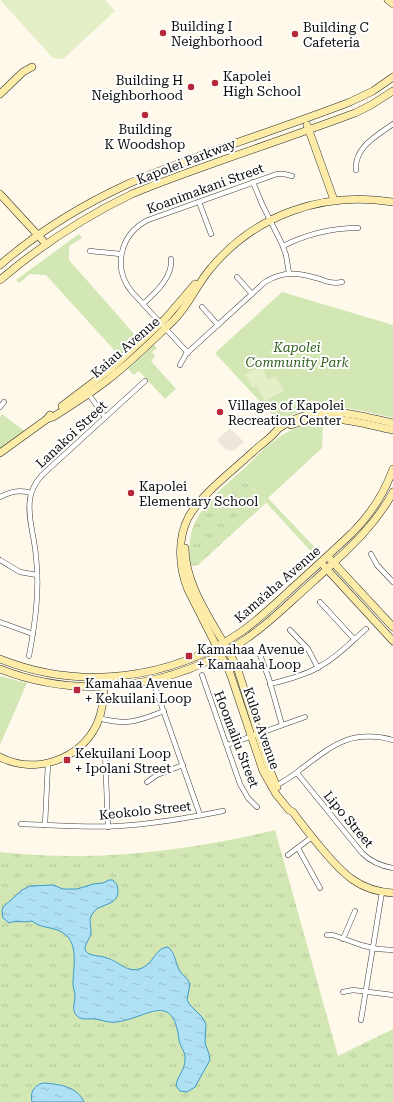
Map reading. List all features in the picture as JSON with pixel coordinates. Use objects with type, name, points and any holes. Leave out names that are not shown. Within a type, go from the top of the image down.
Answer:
[{"type":"street","points":[[388,0],[393,4]]},
{"type":"street","points":[[0,94],[23,72],[32,67]]},
{"type":"street","name":"Kapolei Parkway","points":[[0,265],[39,235],[78,210],[138,179],[358,99],[373,91],[393,77]]},
{"type":"street","name":"Kapolei Parkway","points":[[0,280],[46,244],[84,220],[142,190],[165,180],[363,110],[393,91]]},
{"type":"street","points":[[305,119],[334,200]]},
{"type":"street","points":[[356,170],[357,159],[365,146],[393,124]]},
{"type":"street","name":"Koanimakani Street","points":[[188,353],[129,288],[124,279],[121,269],[121,254],[126,239],[132,231],[148,220],[277,174],[292,176]]},
{"type":"street","points":[[253,182],[283,246],[286,255],[288,274]]},
{"type":"street","points":[[0,194],[46,244]]},
{"type":"street","name":"Kaiau Avenue","points":[[0,453],[48,419],[52,414],[87,391],[163,325],[197,282],[203,278],[233,245],[251,231],[270,220],[301,207],[334,200],[362,199],[393,202]]},
{"type":"street","points":[[199,202],[210,234]]},
{"type":"street","points":[[283,246],[307,235],[340,228],[358,228]]},
{"type":"street","points":[[90,251],[121,254]]},
{"type":"street","points":[[143,304],[156,292],[163,282],[170,267],[170,259]]},
{"type":"street","points":[[180,365],[182,359],[188,353],[269,280],[288,274],[305,275],[331,283],[342,282]]},
{"type":"street","points":[[237,277],[252,294]]},
{"type":"street","points":[[202,307],[218,325]]},
{"type":"street","name":"Lanakoi Street","points":[[29,656],[37,600],[36,557],[30,509],[32,493],[36,483],[42,475],[145,381]]},
{"type":"street","points":[[87,391],[105,417]]},
{"type":"street","points":[[0,407],[4,402]]},
{"type":"street","points":[[276,432],[282,426],[294,419],[321,411],[346,413],[393,423]]},
{"type":"street","points":[[276,432],[302,421],[323,418],[337,418],[393,430]]},
{"type":"street","name":"Kuloa Avenue","points":[[274,787],[240,677],[192,599],[182,572],[181,552],[183,532],[188,518],[206,494],[276,432]]},
{"type":"street","name":"Kama'aha Avenue","points":[[0,659],[23,668],[37,671],[71,676],[104,678],[130,675],[166,667],[188,659],[220,644],[242,631],[261,616],[352,533],[368,515],[382,494],[393,470]]},
{"type":"street","points":[[0,497],[17,491],[32,493]]},
{"type":"street","name":"Kama'aha Avenue","points":[[0,669],[36,680],[70,685],[104,686],[131,684],[168,676],[192,668],[225,652],[247,639],[267,623],[358,540],[372,525],[393,492]]},
{"type":"street","points":[[371,554],[377,565],[393,582]]},
{"type":"street","points":[[328,556],[393,628]]},
{"type":"street","points":[[0,560],[20,572],[37,575]]},
{"type":"street","points":[[320,562],[393,642]]},
{"type":"street","points":[[320,602],[354,639]]},
{"type":"street","points":[[0,622],[33,634]]},
{"type":"street","points":[[270,684],[300,676],[318,668],[334,658],[366,629]]},
{"type":"street","points":[[290,630],[308,649],[318,668]]},
{"type":"street","name":"Kuloa Avenue","points":[[225,652],[261,766],[289,810],[293,812],[312,837],[346,875],[362,886],[382,892],[393,893]]},
{"type":"street","points":[[260,655],[282,725]]},
{"type":"street","name":"Hoomaliu Street","points":[[202,675],[242,789],[257,807]]},
{"type":"street","points":[[0,757],[20,764],[32,765],[62,759],[78,749],[90,735],[100,718],[104,702],[104,678]]},
{"type":"street","points":[[156,690],[200,815]]},
{"type":"street","points":[[100,718],[113,722],[129,723],[143,720],[164,711]]},
{"type":"street","points":[[227,745],[304,717]]},
{"type":"street","points":[[274,787],[297,772],[327,749],[346,740],[359,737],[373,737],[393,740]]},
{"type":"street","points":[[105,752],[108,827]]},
{"type":"street","points":[[45,825],[48,763]]},
{"type":"street","points":[[147,782],[157,775],[183,765]]},
{"type":"street","name":"Lipo Street","points":[[297,772],[362,853],[378,864],[393,868]]},
{"type":"street","name":"Keokolo Street","points":[[21,824],[108,827],[144,824],[223,811]]},
{"type":"street","points":[[288,855],[312,837]]},
{"type":"street","points":[[298,848],[320,888]]},
{"type":"street","points":[[361,1020],[382,892]]},
{"type":"street","points":[[343,939],[355,911]]},
{"type":"street","points":[[327,935],[373,948],[393,950]]},
{"type":"street","points":[[343,992],[350,990],[393,995]]},
{"type":"green space","points":[[1,0],[105,0],[115,11],[63,59],[53,58]]},
{"type":"green space","points":[[79,234],[82,238],[69,246],[69,260],[135,335],[138,332],[141,335],[145,333],[148,336],[117,364],[113,360],[116,358],[114,354],[116,352],[46,275],[30,274],[19,283],[16,280]]},
{"type":"green space","name":"Kapolei Community Park","points":[[282,292],[393,325],[393,418],[339,407],[318,407],[307,409],[278,421],[215,353]]},
{"type":"green space","points":[[154,345],[157,348],[152,352],[155,356],[151,361],[176,389],[165,399],[139,371],[134,375],[128,369]]},
{"type":"green space","points":[[262,366],[268,380],[276,376],[284,391],[264,401],[257,386],[252,388],[245,374]]},
{"type":"green space","points":[[2,414],[27,433],[0,453],[0,417]]},
{"type":"green space","points":[[323,422],[322,448],[268,498],[321,554],[317,558],[239,473],[276,439],[297,428]]},
{"type":"green space","points":[[239,473],[266,503],[198,565],[191,566],[189,550],[190,536],[194,524],[208,502]]},
{"type":"green space","points":[[0,676],[27,683],[0,745]]},
{"type":"green space","points":[[275,830],[338,1056],[393,1029],[393,1102],[0,1102],[0,852],[70,856],[139,853],[207,844]]},
{"type":"shaded area","points":[[230,428],[244,442],[234,450],[230,451],[225,449],[217,440]]},
{"type":"water","points":[[113,880],[117,885],[117,897],[114,901],[96,910],[91,915],[91,934],[85,950],[89,954],[107,958],[132,970],[146,966],[160,950],[168,947],[171,950],[180,971],[190,984],[187,1000],[202,1017],[206,1024],[205,1043],[210,1060],[195,1087],[187,1092],[180,1091],[176,1086],[185,1064],[185,1057],[176,1024],[171,1015],[164,1011],[156,1011],[127,1020],[113,1022],[79,1018],[74,1011],[74,953],[68,937],[64,933],[40,926],[32,921],[9,923],[3,918],[3,907],[22,890],[30,886],[53,885],[63,889],[77,889],[93,884],[103,883]]},
{"type":"water","points":[[43,1083],[61,1085],[72,1089],[77,1092],[84,1102],[32,1102],[31,1096],[33,1090]]},
{"type":"place","name":"Building I Neighborhood","points":[[163,33]]},
{"type":"place","name":"Building C Cafeteria","points":[[295,34]]},
{"type":"place","name":"Kapolei High School","points":[[215,83]]},
{"type":"place","name":"Building H Neighborhood","points":[[191,87]]},
{"type":"place","name":"Building K Woodshop","points":[[145,115]]},
{"type":"place","name":"Villages of Kapolei Recreation Center","points":[[220,412]]},
{"type":"place","name":"Kapolei Elementary School","points":[[131,493]]},
{"type":"place","name":"Kamahaa Avenue + Kamaaha Loop","points":[[189,656]]},
{"type":"place","name":"Kamahaa Avenue + Kekuilani Loop","points":[[77,690]]},
{"type":"place","name":"Kekuilani Loop + Ipolani Street","points":[[67,760]]}]
